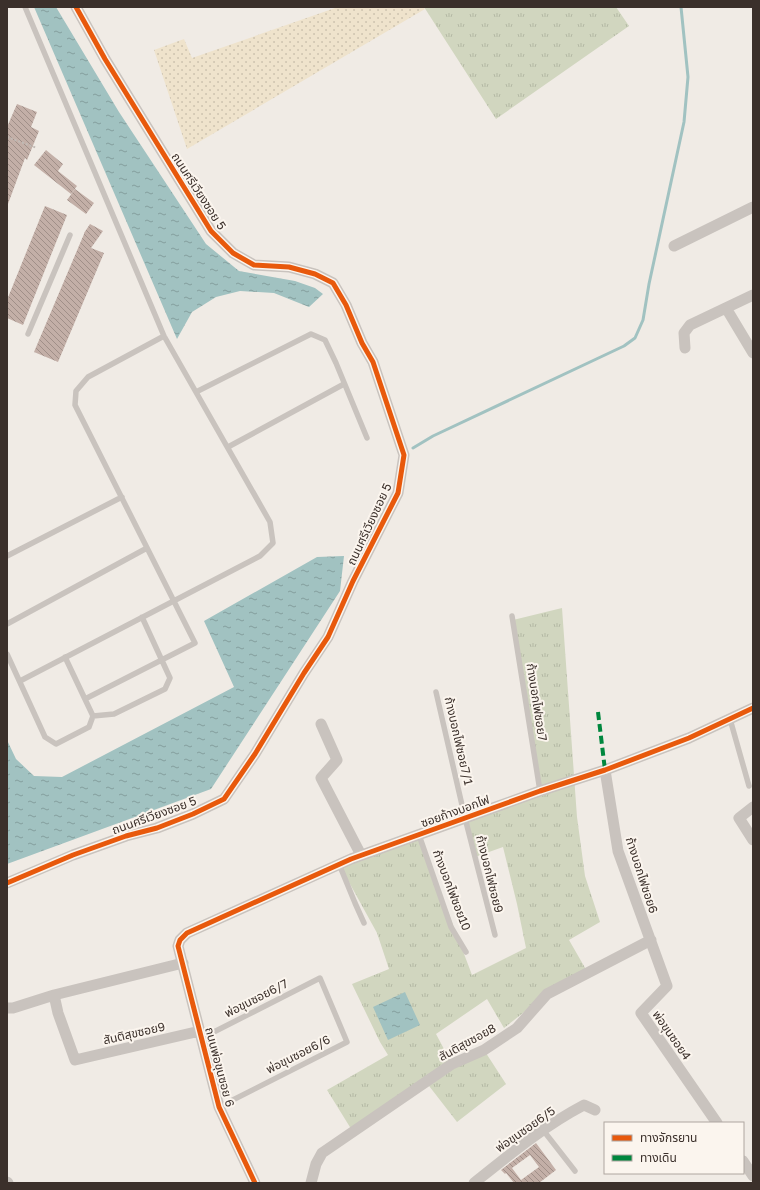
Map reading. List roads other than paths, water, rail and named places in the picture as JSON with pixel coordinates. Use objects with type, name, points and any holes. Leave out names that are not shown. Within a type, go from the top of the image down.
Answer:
[{"type":"street","name":"ถนนศรีเวียงซอย 5","points":[[7,883],[73,855],[126,836],[157,828],[193,814],[224,798],[255,754],[304,673],[328,638],[353,581],[398,493],[404,455],[373,362],[362,343],[346,305],[333,283],[315,274],[289,267],[254,265],[233,253],[211,231],[108,65],[76,7]]},
{"type":"street","points":[[674,246],[753,207]]},
{"type":"street","points":[[685,348],[684,333],[690,325],[753,295]]},
{"type":"street","points":[[726,308],[753,353]]},
{"type":"street","name":"ซอยก้างบอกไฟ","points":[[182,957],[178,946],[180,940],[187,934],[340,864],[540,791],[605,770],[689,738],[753,708]]},
{"type":"street","points":[[321,724],[337,760],[321,778],[362,855]]},
{"type":"street","name":"ก้างบอกไฟซอย6","points":[[605,770],[618,851],[651,940]]},
{"type":"street","points":[[753,807],[739,818],[753,840]]},
{"type":"street","name":"พ่อขุนซอย4","points":[[651,940],[667,986],[650,1006],[641,1013],[716,1122]]},
{"type":"street","name":"สันติสุขซอย8","points":[[311,1183],[316,1164],[322,1153],[452,1064],[484,1050],[518,1028],[547,994],[651,940]]},
{"type":"street","points":[[7,1008],[12,1008],[182,957]]},
{"type":"street","name":"ถนนพ่อขุนซอย 6","points":[[182,957],[219,1106],[255,1183]]},
{"type":"street","name":"สันติสุขซอย9","points":[[54,995],[58,1013],[75,1060],[201,1035]]},
{"type":"street","name":"พ่อขุนซอย6/5","points":[[474,1183],[543,1130],[584,1105],[595,1110]]},
{"type":"street","points":[[744,1162],[753,1176]]},
{"type":"lane","points":[[20,680],[260,556],[273,543],[270,522],[164,336],[25,7]]},
{"type":"lane","points":[[28,334],[70,235]]},
{"type":"lane","points":[[196,392],[311,334],[324,340],[336,363],[367,438]]},
{"type":"lane","points":[[85,699],[195,643],[75,405],[76,391],[88,377],[164,336]]},
{"type":"lane","points":[[228,447],[344,384]]},
{"type":"lane","points":[[7,556],[122,497]]},
{"type":"lane","points":[[7,624],[147,548]]},
{"type":"lane","name":"ก้างบอกไฟซอย7","points":[[512,616],[540,791]]},
{"type":"lane","points":[[93,716],[114,714],[165,689],[170,678],[142,617]]},
{"type":"lane","points":[[7,654],[45,738],[56,744],[89,727],[93,716],[64,657]]},
{"type":"lane","name":"ก้างบอกไฟซอย7/1","points":[[436,692],[465,818]]},
{"type":"lane","points":[[730,719],[749,786]]},
{"type":"lane","name":"ก้างบอกไฟซอย9","points":[[465,818],[495,935]]},
{"type":"lane","name":"ก้างบอกไฟซอย10","points":[[419,835],[451,927],[466,952]]},
{"type":"lane","points":[[340,864],[364,923]]},
{"type":"lane","name":"พ่อขุนซอย6/7","points":[[201,1035],[320,978]]},
{"type":"lane","name":"พ่อขุนซอย6/6","points":[[219,1106],[347,1042],[320,978]]},
{"type":"lane","points":[[543,1130],[574,1171]]},
{"type":"water","points":[[34,7],[56,7],[119,112],[206,244],[239,271],[295,281],[315,288],[323,294],[309,307],[274,293],[240,291],[216,297],[192,312],[177,339]]},
{"type":"water","points":[[344,556],[340,591],[211,789],[7,864],[7,740],[16,759],[34,776],[62,777],[234,687],[204,621],[317,557]]},
{"type":"water","points":[[405,992],[420,1025],[388,1040],[373,1007]]},
{"type":"waterway","points":[[413,448],[433,436],[624,346],[635,338],[643,320],[649,284],[684,122],[688,77],[681,7]]}]
